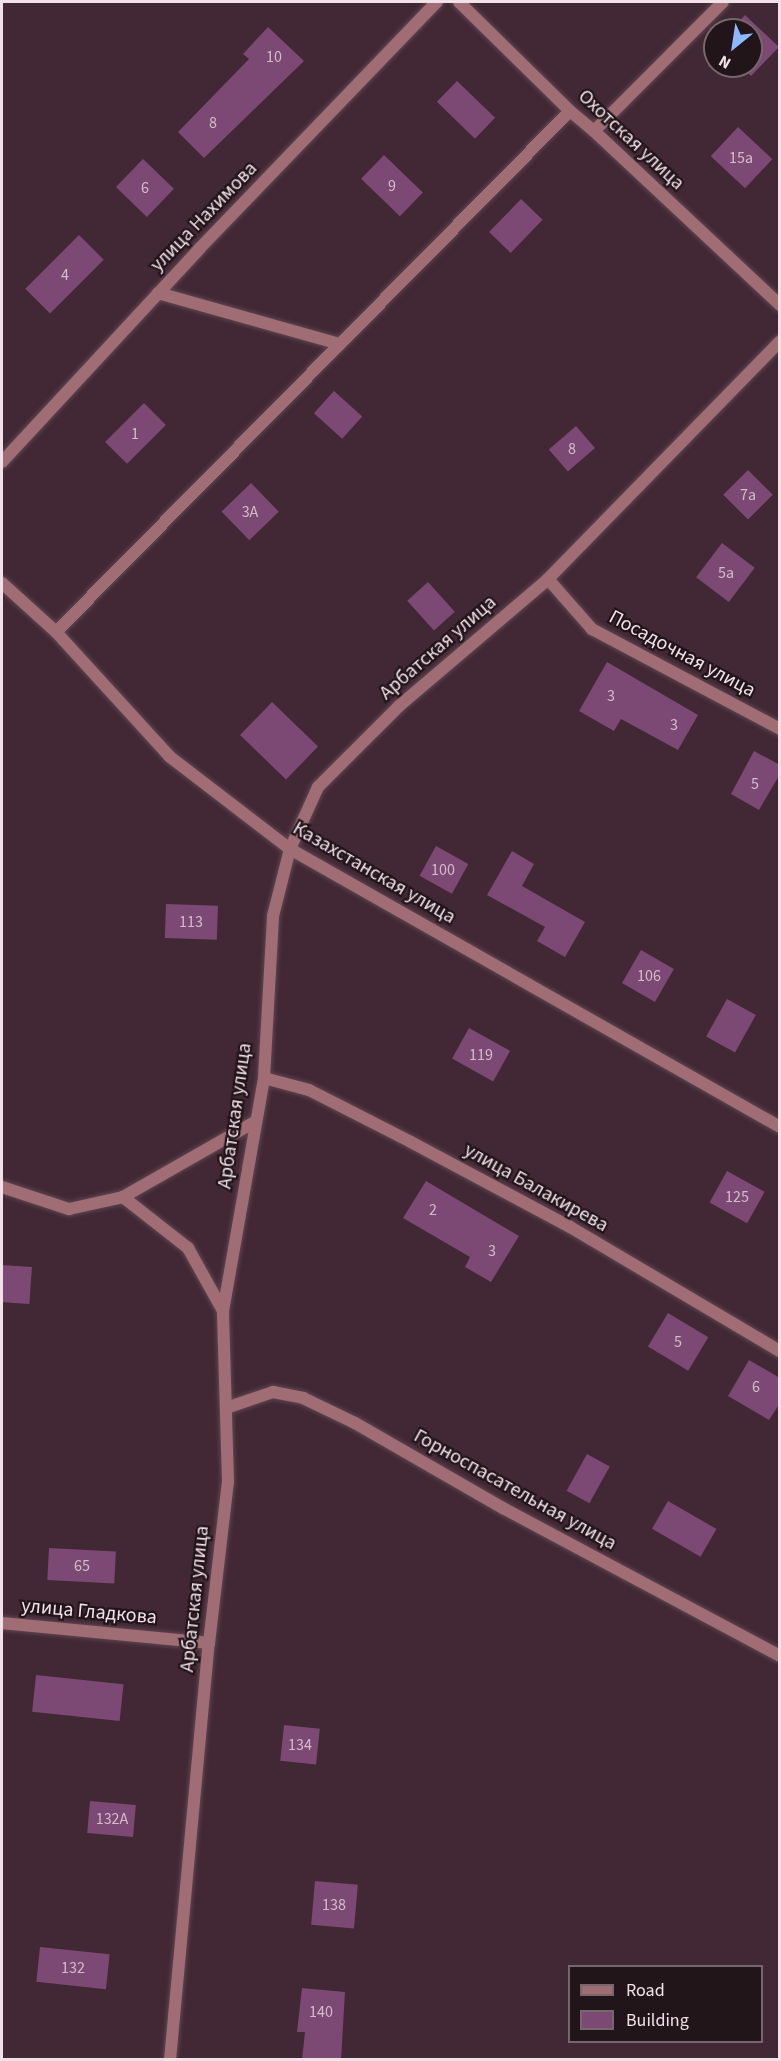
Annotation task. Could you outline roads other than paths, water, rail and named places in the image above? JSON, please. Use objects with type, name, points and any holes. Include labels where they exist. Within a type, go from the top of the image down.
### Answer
[{"type":"street","name":"улица Нахимова","points":[[2,462],[158,293],[437,2]]},
{"type":"street","name":"Охотская улица","points":[[459,2],[570,111],[594,130],[780,305]]},
{"type":"street","points":[[594,130],[723,2]]},
{"type":"street","points":[[56,632],[570,111]]},
{"type":"street","points":[[158,293],[340,344]]},
{"type":"street","name":"Арбатская улица","points":[[170,2060],[209,1642],[228,1482],[223,1311],[264,1078],[273,916],[290,849],[318,787],[399,706],[548,579],[780,341]]},
{"type":"street","name":"Посадочная улица","points":[[548,579],[592,629],[780,729]]},
{"type":"street","name":"Казахстанская улица","points":[[2,583],[56,632],[170,757],[290,849],[780,1127]]},
{"type":"street","name":"улица Балакирева","points":[[264,1078],[309,1090],[411,1142],[570,1227],[780,1351]]},
{"type":"street","points":[[2,1186],[69,1209],[123,1197],[256,1121]]},
{"type":"street","points":[[123,1197],[188,1248],[223,1311]]},
{"type":"street","name":"Горноспасательная улица","points":[[226,1408],[273,1392],[303,1398],[355,1423],[503,1508],[780,1656]]},
{"type":"street","name":"улица Гладкова","points":[[2,1623],[209,1642]]}]
